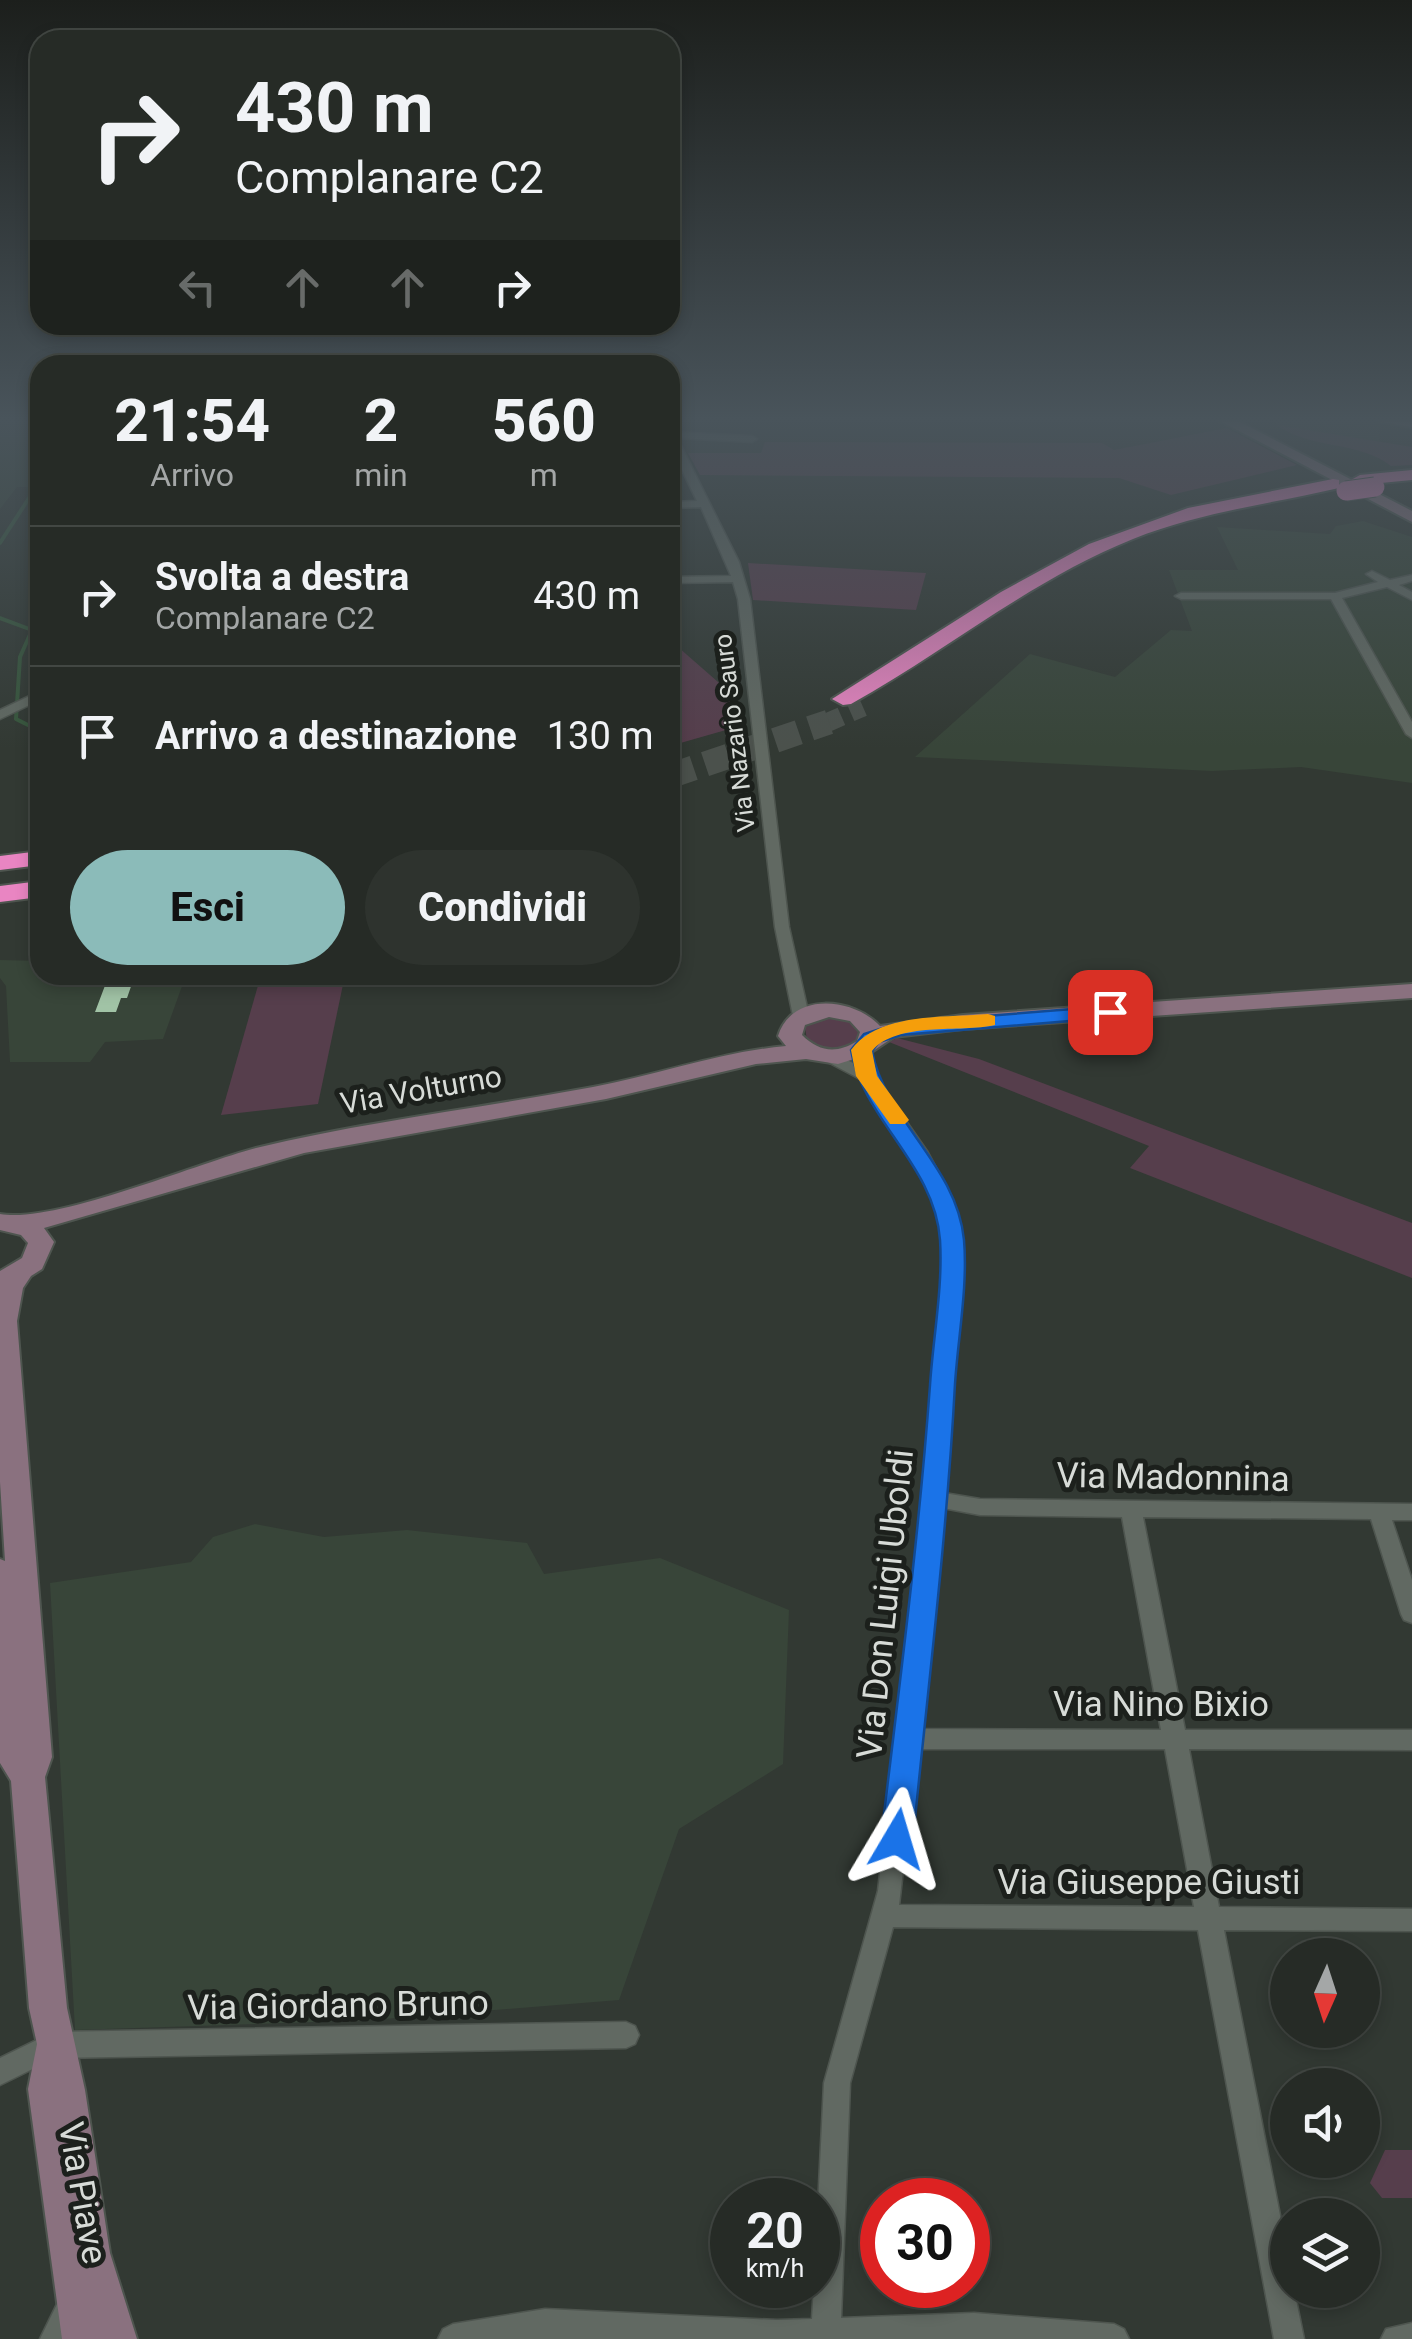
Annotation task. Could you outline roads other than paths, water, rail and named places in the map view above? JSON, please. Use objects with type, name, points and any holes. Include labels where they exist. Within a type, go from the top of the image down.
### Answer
[{"type":"highway","points":[[843,699],[923,654],[1043,575],[1108,542],[1142,530]]},
{"type":"highway","points":[[863,708],[917,677],[1046,590],[1124,549],[1179,530]]},
{"type":"highway","points":[[0,842],[30,860]]},
{"type":"highway","points":[[0,862],[30,864]]},
{"type":"highway","points":[[0,874],[30,866]]},
{"type":"highway","points":[[0,894],[30,870]]},
{"type":"street","name":"Via Nazario Sauro","points":[[717,530],[738,579],[784,941],[796,978],[795,1024]]},
{"type":"street","points":[[1372,574],[1412,597]]},
{"type":"street","points":[[1181,596],[1335,596],[1412,578]]},
{"type":"street","points":[[680,580],[738,579]]},
{"type":"street","points":[[1335,596],[1412,734]]},
{"type":"street","points":[[4,713],[30,700]]},
{"type":"street","points":[[796,978],[829,1010],[865,1036]]},
{"type":"street","name":"Via Volturno","points":[[8,1218],[112,1203],[201,1172],[314,1142],[602,1092],[746,1058],[818,1054],[889,1031],[963,1022],[1412,992]]},
{"type":"street","name":"Via Volturno","points":[[746,1058],[795,1024],[829,1010]]},
{"type":"street","points":[[795,1024],[794,1043],[818,1054]]},
{"type":"street","name":"Via Don Luigi Uboldi","points":[[865,1036],[866,1076]]},
{"type":"street","name":"Via Don Luigi Uboldi","points":[[818,1054],[866,1076],[921,1157],[942,1196],[952,1240],[934,1499],[910,1738],[886,1916],[837,2083],[826,2334]]},
{"type":"street","name":"Via Volturno","points":[[9,1278],[41,1250],[112,1203]]},
{"type":"street","points":[[8,1218],[38,1234],[41,1250]]},
{"type":"street","name":"Via Piave","points":[[9,1278],[3,1321],[35,1757],[28,1777],[53,2046],[65,2084],[91,2249],[116,2339]]},
{"type":"street","name":"Via Madonnina","points":[[934,1499],[980,1507],[1412,1512]]},
{"type":"street","points":[[1131,1509],[1289,2339]]},
{"type":"street","points":[[1380,1511],[1412,1614]]},
{"type":"street","name":"Via Piave","points":[[0,1571],[16,1760],[28,1777]]},
{"type":"street","name":"Via Nino Bixio","points":[[910,1738],[1412,1740]]},
{"type":"street","name":"Via Giuseppe Giusti","points":[[886,1916],[1412,1920]]},
{"type":"street","name":"Via Giordano Bruno","points":[[53,2046],[626,2034]]},
{"type":"street","points":[[0,2072],[53,2046]]},
{"type":"street","name":"Via Piave","points":[[53,2046],[47,2089],[83,2339]]},
{"type":"street","name":"Via Piave","points":[[55,2339],[78,2284]]},
{"type":"street","points":[[453,2339],[544,2324],[826,2334],[974,2328],[1114,2339]]},
{"type":"street","points":[[1396,2339],[1412,2338]]},
{"type":"waterway","points":[[0,543],[8,530]]},
{"type":"waterway","points":[[0,618],[30,629]]},
{"type":"waterway","points":[[30,634],[20,657],[16,719],[30,726]]},
{"type":"tunnel","points":[[827,723],[863,707]]},
{"type":"tunnel","points":[[680,773],[827,723]]}]
